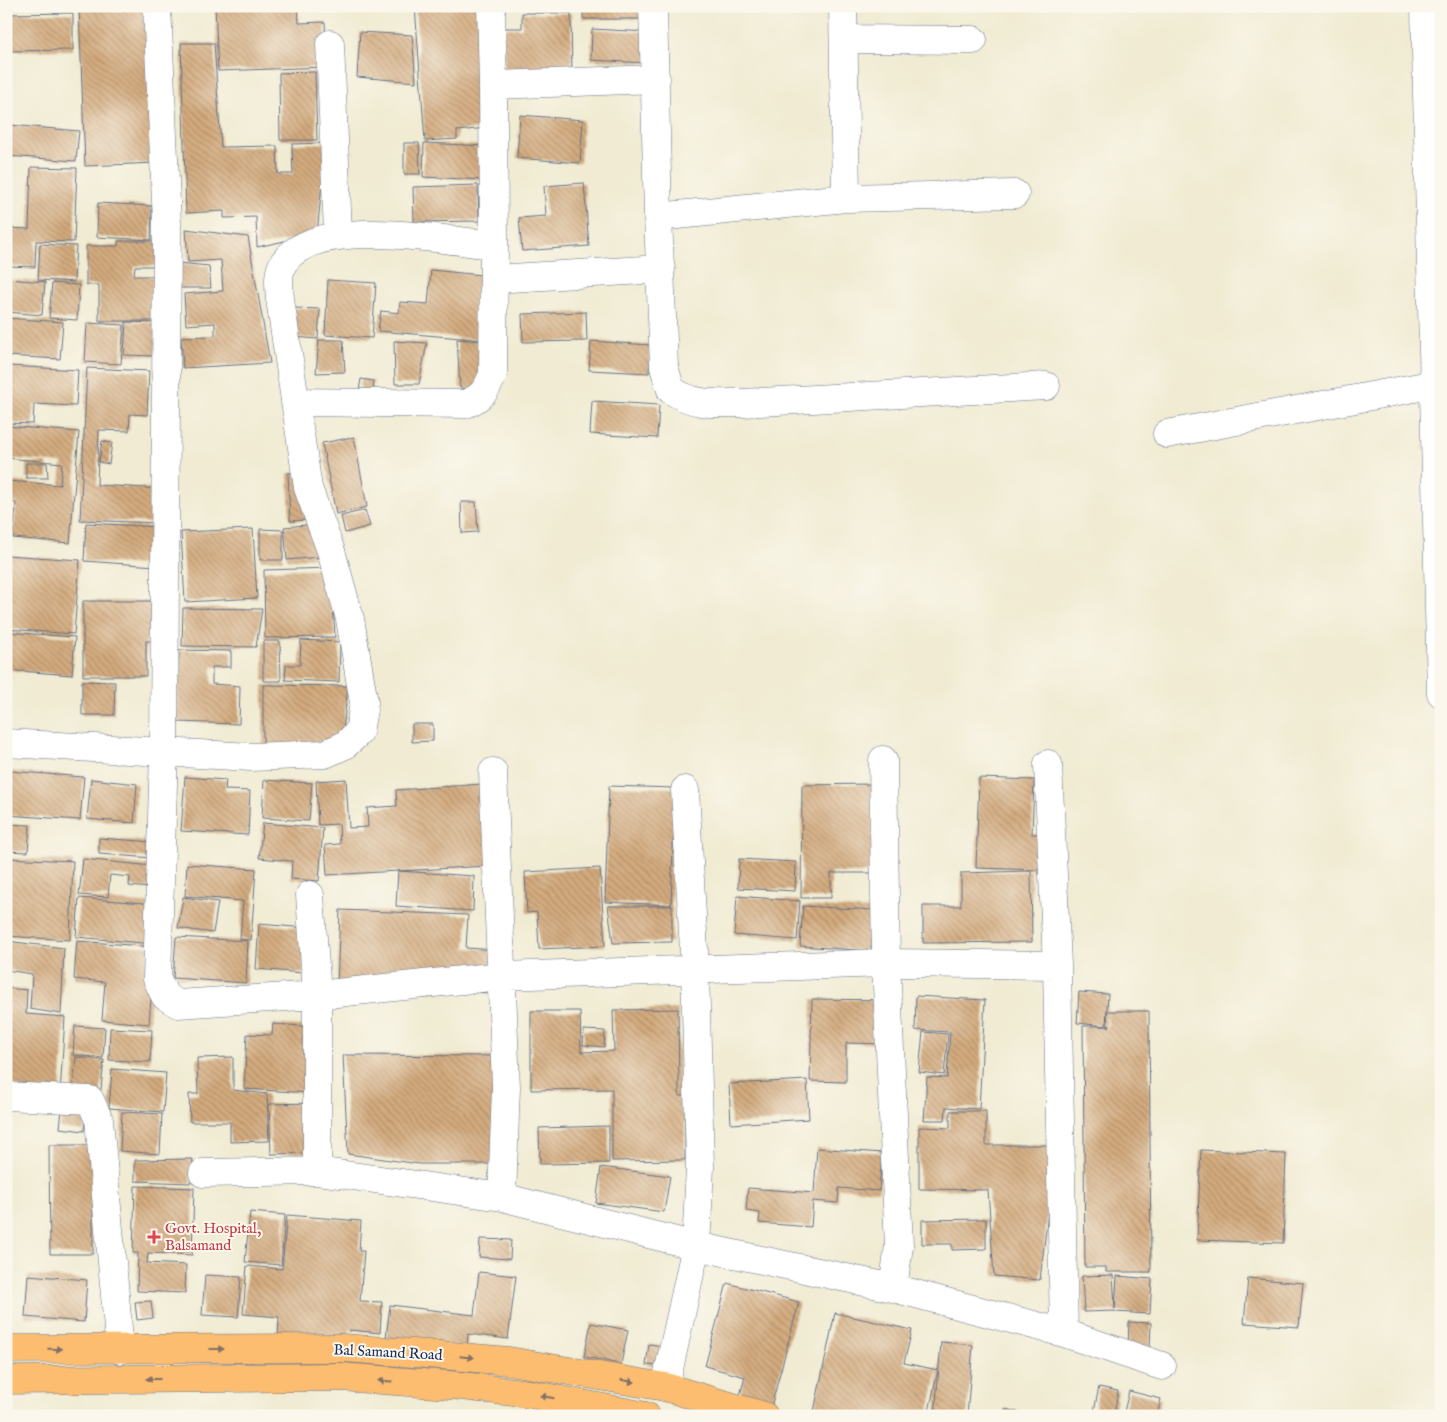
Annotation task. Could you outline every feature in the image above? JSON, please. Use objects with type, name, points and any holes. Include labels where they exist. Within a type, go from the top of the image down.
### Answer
[{"type":"main road","name":"Bal Samand Road","points":[[6,1349],[343,1348],[509,1361],[665,1387],[764,1416]]},
{"type":"main road","name":"Bal Samand Road","points":[[6,1380],[341,1377],[462,1386],[530,1394],[646,1416]]},
{"type":"street","points":[[157,6],[167,223],[164,752],[157,979],[165,996],[178,1004],[317,995],[501,976],[886,963],[1057,965]]},
{"type":"street","points":[[294,402],[466,404],[477,400],[488,389],[493,374],[494,279],[491,6]]},
{"type":"street","points":[[653,6],[664,367],[671,390],[685,400],[701,403],[742,403],[1046,386]]},
{"type":"street","points":[[843,6],[846,198]]},
{"type":"street","points":[[1424,6],[1438,383],[1441,693]]},
{"type":"street","points":[[844,39],[973,40]]},
{"type":"street","points":[[330,44],[338,234]]},
{"type":"street","points":[[493,85],[656,79]]},
{"type":"street","points":[[658,217],[846,198],[1015,194]]},
{"type":"street","points":[[6,743],[251,757],[325,754],[345,744],[359,732],[364,703],[350,619],[331,551],[308,488],[294,402],[278,281],[283,262],[300,246],[338,234],[400,235],[494,245]]},
{"type":"street","points":[[494,279],[661,269]]},
{"type":"street","points":[[1167,434],[1438,383]]},
{"type":"street","points":[[883,760],[886,963],[899,1246],[893,1288]]},
{"type":"street","points":[[1048,764],[1057,965],[1064,1333]]},
{"type":"street","points":[[493,772],[506,1086],[502,1197]]},
{"type":"street","points":[[665,1387],[696,1246],[700,1167],[695,970],[685,790]]},
{"type":"street","points":[[310,895],[317,995],[317,1171]]},
{"type":"street","points":[[6,1096],[90,1100],[99,1120],[120,1350]]},
{"type":"street","points":[[204,1173],[317,1171],[502,1197],[696,1246],[893,1288],[1064,1333],[1162,1366]]},
{"type":"street","points":[[341,1377],[343,1348]]},
{"type":"building","points":[[79,6],[151,6],[157,163],[85,166]]},
{"type":"building","points":[[215,6],[298,6],[299,23],[325,22],[327,67],[218,71]]},
{"type":"building","points":[[415,6],[481,6],[487,128],[457,131],[457,139],[425,141]]},
{"type":"building","points":[[583,6],[649,6],[649,19],[583,19]]},
{"type":"building","points":[[73,13],[73,50],[6,51],[6,14]]},
{"type":"building","points":[[522,13],[571,13],[572,74],[504,73],[504,28],[522,28]]},
{"type":"building","points":[[592,29],[648,32],[647,63],[591,60]]},
{"type":"building","points":[[360,32],[412,35],[416,82],[357,77]]},
{"type":"building","points":[[181,43],[214,43],[221,147],[277,146],[278,174],[293,174],[292,144],[326,143],[317,234],[257,247],[256,217],[224,218],[224,211],[186,213]]},
{"type":"building","points":[[315,72],[317,140],[280,140],[279,73]]},
{"type":"building","points":[[520,115],[583,120],[580,163],[517,158]]},
{"type":"building","points":[[9,125],[79,131],[76,161],[7,156]]},
{"type":"building","points":[[404,143],[419,143],[420,174],[404,174]]},
{"type":"building","points":[[424,143],[486,146],[484,180],[423,177]]},
{"type":"building","points":[[31,167],[77,168],[74,242],[36,241],[35,267],[6,266],[6,228],[29,229]]},
{"type":"building","points":[[584,183],[589,246],[522,251],[519,218],[546,216],[544,186]]},
{"type":"building","points":[[478,185],[479,221],[414,222],[413,187]]},
{"type":"building","points":[[98,203],[152,206],[151,240],[97,237]]},
{"type":"building","points":[[186,229],[248,237],[270,363],[183,368],[181,337],[215,336],[215,323],[186,325],[184,294],[223,291],[221,260],[188,262]]},
{"type":"building","points":[[118,241],[158,241],[158,266],[135,266],[134,276],[158,276],[157,321],[99,321],[99,285],[86,285],[86,246],[118,246]]},
{"type":"building","points":[[40,244],[76,246],[74,282],[38,280]]},
{"type":"building","points":[[178,263],[209,266],[211,288],[176,288]]},
{"type":"building","points":[[431,270],[491,276],[485,340],[378,331],[381,311],[399,313],[400,302],[428,304]]},
{"type":"building","points":[[6,279],[45,282],[42,315],[6,312]]},
{"type":"building","points":[[328,280],[376,283],[372,338],[325,335]]},
{"type":"building","points":[[52,283],[79,285],[77,320],[49,318]]},
{"type":"building","points":[[295,308],[320,309],[318,339],[293,337]]},
{"type":"building","points":[[586,312],[587,341],[523,342],[522,314]]},
{"type":"building","points":[[6,318],[63,322],[60,359],[6,356]]},
{"type":"building","points":[[126,322],[157,323],[155,356],[124,355]]},
{"type":"building","points":[[87,323],[124,325],[121,364],[85,362]]},
{"type":"building","points":[[457,339],[490,342],[480,390],[460,388]]},
{"type":"building","points":[[319,340],[343,340],[345,372],[316,373]]},
{"type":"building","points":[[394,341],[427,343],[419,384],[395,384]]},
{"type":"building","points":[[591,341],[650,345],[649,373],[589,370]]},
{"type":"building","points":[[9,366],[78,370],[76,406],[34,404],[33,424],[6,423]]},
{"type":"building","points":[[87,368],[149,371],[147,415],[130,414],[129,431],[99,430],[97,485],[163,489],[161,523],[80,520]]},
{"type":"building","points":[[361,379],[374,381],[372,398],[358,397]]},
{"type":"building","points":[[592,401],[659,405],[657,438],[590,434]]},
{"type":"building","points":[[6,426],[79,432],[70,543],[13,538],[16,503],[6,502],[6,481],[60,485],[62,463],[6,458]]},
{"type":"building","points":[[354,437],[367,507],[336,514],[322,443]]},
{"type":"building","points":[[102,441],[112,443],[109,464],[99,462]]},
{"type":"building","points":[[26,463],[47,463],[48,478],[26,478]]},
{"type":"building","points":[[305,472],[307,520],[290,521],[288,473]]},
{"type":"building","points":[[461,502],[476,502],[478,532],[462,533]]},
{"type":"building","points":[[365,510],[370,526],[345,533],[341,516]]},
{"type":"building","points":[[86,523],[159,527],[156,566],[84,561]]},
{"type":"building","points":[[316,524],[320,557],[287,560],[284,527]]},
{"type":"building","points":[[253,529],[257,598],[185,602],[181,532]]},
{"type":"building","points":[[260,529],[283,530],[283,560],[260,560]]},
{"type":"building","points":[[6,555],[80,560],[74,634],[6,629]]},
{"type":"building","points":[[331,568],[335,637],[265,638],[264,570]]},
{"type":"building","points":[[83,601],[157,601],[157,641],[146,641],[146,676],[83,676]]},
{"type":"building","points":[[183,608],[262,609],[256,647],[182,646]]},
{"type":"building","points":[[6,632],[75,637],[72,675],[6,670]]},
{"type":"building","points":[[301,640],[340,642],[339,682],[285,680],[286,665],[300,665]]},
{"type":"building","points":[[263,641],[280,641],[281,681],[263,681]]},
{"type":"building","points":[[179,650],[231,651],[231,667],[212,667],[212,684],[240,686],[239,724],[177,722]]},
{"type":"building","points":[[82,681],[115,682],[114,715],[82,715]]},
{"type":"building","points":[[263,685],[348,686],[342,739],[263,749]]},
{"type":"building","points":[[412,724],[433,724],[433,741],[412,742]]},
{"type":"building","points":[[9,771],[84,777],[80,820],[6,815]]},
{"type":"building","points":[[185,777],[226,780],[225,790],[250,791],[248,835],[181,831]]},
{"type":"building","points":[[979,778],[1034,780],[1032,834],[1040,834],[1039,870],[976,868]]},
{"type":"building","points":[[91,779],[137,784],[134,823],[87,819]]},
{"type":"building","points":[[346,779],[349,828],[368,827],[367,808],[397,806],[396,790],[483,784],[488,866],[327,875],[325,845],[340,844],[339,824],[318,825],[316,781]]},
{"type":"building","points":[[264,780],[312,783],[309,821],[262,818]]},
{"type":"building","points":[[873,784],[872,873],[831,873],[831,898],[801,898],[802,785]]},
{"type":"building","points":[[609,786],[675,788],[671,905],[605,902]]},
{"type":"building","points":[[263,823],[323,828],[319,881],[291,879],[292,861],[259,858]]},
{"type":"building","points":[[6,824],[30,825],[28,852],[6,851]]},
{"type":"building","points":[[99,838],[154,842],[153,858],[99,854]]},
{"type":"building","points":[[6,858],[73,861],[70,940],[6,936]]},
{"type":"building","points":[[83,859],[152,866],[149,888],[129,886],[130,877],[110,875],[108,897],[79,895]]},
{"type":"building","points":[[739,859],[796,862],[795,891],[738,888]]},
{"type":"building","points":[[187,864],[256,869],[251,940],[240,939],[243,901],[185,896]]},
{"type":"building","points":[[600,868],[605,946],[539,949],[537,912],[527,913],[525,872]]},
{"type":"building","points":[[398,871],[474,876],[473,911],[396,906]]},
{"type":"building","points":[[1031,871],[1032,942],[923,943],[923,906],[961,906],[961,873]]},
{"type":"building","points":[[737,896],[800,901],[797,940],[734,935]]},
{"type":"building","points":[[183,897],[218,902],[213,933],[178,928]]},
{"type":"building","points":[[79,898],[157,904],[154,944],[76,937]]},
{"type":"building","points":[[608,906],[672,906],[672,942],[613,943]]},
{"type":"building","points":[[803,906],[874,910],[871,951],[800,946]]},
{"type":"building","points":[[340,910],[468,915],[466,948],[497,950],[495,993],[337,987]]},
{"type":"building","points":[[259,924],[306,928],[303,973],[256,969]]},
{"type":"building","points":[[176,937],[248,941],[246,983],[173,978]]},
{"type":"building","points":[[6,941],[64,948],[61,1014],[30,1009],[32,974],[6,970]]},
{"type":"building","points":[[77,941],[155,947],[149,1024],[102,1020],[105,982],[74,979]]},
{"type":"building","points":[[6,988],[27,990],[26,1014],[65,1017],[60,1094],[6,1090]]},
{"type":"building","points":[[1079,992],[1108,994],[1106,1026],[1077,1023]]},
{"type":"building","points":[[916,996],[985,1000],[979,1109],[946,1107],[945,1120],[924,1120],[927,1077],[947,1078],[950,1032],[915,1030]]},
{"type":"building","points":[[812,999],[888,1000],[887,1044],[846,1043],[846,1082],[810,1081]]},
{"type":"building","points":[[678,1009],[679,1096],[685,1096],[685,1160],[612,1161],[612,1089],[531,1090],[531,1011],[580,1011],[581,1052],[614,1051],[613,1010]]},
{"type":"building","points":[[1107,1011],[1149,1011],[1151,1272],[1106,1272],[1106,1267],[1085,1267],[1083,1026],[1108,1026]]},
{"type":"building","points":[[273,1024],[316,1027],[311,1093],[244,1089],[247,1034],[272,1035]]},
{"type":"building","points":[[75,1026],[105,1028],[103,1058],[73,1055]]},
{"type":"building","points":[[110,1028],[152,1030],[150,1062],[109,1060]]},
{"type":"building","points":[[584,1030],[605,1031],[604,1047],[583,1045]]},
{"type":"building","points":[[923,1032],[948,1034],[944,1075],[919,1072]]},
{"type":"building","points":[[343,1055],[496,1056],[496,1164],[419,1164],[348,1154]]},
{"type":"building","points":[[76,1057],[104,1060],[100,1098],[72,1095]]},
{"type":"building","points":[[233,1057],[233,1090],[267,1094],[269,1141],[230,1142],[230,1122],[190,1122],[189,1094],[198,1094],[197,1058]]},
{"type":"building","points":[[112,1069],[166,1073],[163,1112],[109,1108]]},
{"type":"building","points":[[807,1080],[809,1119],[731,1124],[729,1084]]},
{"type":"building","points":[[312,1103],[313,1153],[271,1154],[269,1104]]},
{"type":"building","points":[[62,1109],[86,1111],[84,1131],[60,1128]]},
{"type":"building","points":[[950,1111],[986,1111],[986,1145],[1056,1145],[1040,1280],[994,1276],[988,1190],[919,1189],[919,1127],[950,1128]]},
{"type":"building","points":[[122,1112],[162,1114],[160,1154],[120,1151]]},
{"type":"building","points":[[609,1126],[609,1163],[540,1164],[539,1128]]},
{"type":"building","points":[[49,1145],[93,1145],[93,1254],[50,1254]]},
{"type":"building","points":[[817,1148],[882,1153],[879,1191],[839,1188],[838,1203],[813,1201],[811,1227],[759,1223],[760,1213],[746,1211],[748,1188],[814,1193]]},
{"type":"building","points":[[1201,1150],[1286,1154],[1283,1243],[1197,1240]]},
{"type":"building","points":[[193,1159],[190,1183],[135,1181],[135,1160]]},
{"type":"building","points":[[601,1167],[670,1176],[664,1212],[596,1203]]},
{"type":"building","points":[[135,1186],[194,1188],[192,1255],[148,1253],[147,1263],[186,1265],[185,1293],[137,1291],[138,1253],[133,1253]]},
{"type":"building","points":[[250,1212],[285,1215],[281,1265],[245,1262]]},
{"type":"building","points":[[287,1215],[361,1221],[359,1251],[364,1251],[360,1301],[382,1302],[380,1333],[350,1330],[348,1344],[278,1338],[279,1317],[243,1314],[247,1266],[282,1269]]},
{"type":"building","points":[[986,1219],[986,1249],[952,1250],[952,1244],[922,1244],[922,1220]]},
{"type":"building","points":[[480,1239],[511,1240],[510,1259],[479,1257]]},
{"type":"building","points":[[479,1272],[516,1276],[508,1339],[468,1334],[467,1347],[386,1338],[390,1305],[474,1315]]},
{"type":"building","points":[[28,1275],[87,1280],[84,1322],[25,1317]]},
{"type":"building","points":[[205,1275],[241,1277],[238,1317],[202,1315]]},
{"type":"building","points":[[1113,1275],[1115,1309],[1117,1276],[1152,1279],[1150,1314],[1115,1311],[1084,1312],[1082,1276]]},
{"type":"building","points":[[1248,1278],[1303,1283],[1299,1327],[1244,1323]]},
{"type":"building","points":[[727,1283],[799,1302],[771,1407],[739,1399],[745,1377],[705,1366]]},
{"type":"building","points":[[151,1301],[153,1318],[137,1320],[135,1302]]},
{"type":"building","points":[[835,1313],[912,1330],[904,1363],[938,1370],[928,1416],[813,1416]]},
{"type":"building","points":[[1129,1322],[1151,1323],[1150,1348],[1128,1348]]},
{"type":"building","points":[[591,1323],[628,1330],[621,1364],[584,1357]]},
{"type":"building","points":[[941,1342],[973,1345],[967,1416],[935,1416]]},
{"type":"building","points":[[649,1344],[663,1346],[660,1366],[646,1365]]},
{"type":"building","points":[[1099,1387],[1118,1391],[1114,1416],[1093,1416]]},
{"type":"building","points":[[1129,1391],[1161,1399],[1157,1416],[1123,1416]]},
{"type":"building","points":[[1005,1409],[1030,1415],[1030,1416],[1004,1416]]},
{"type":"place","name":"Govt. Hospital, Balsamand","points":[[154,1237]]}]
